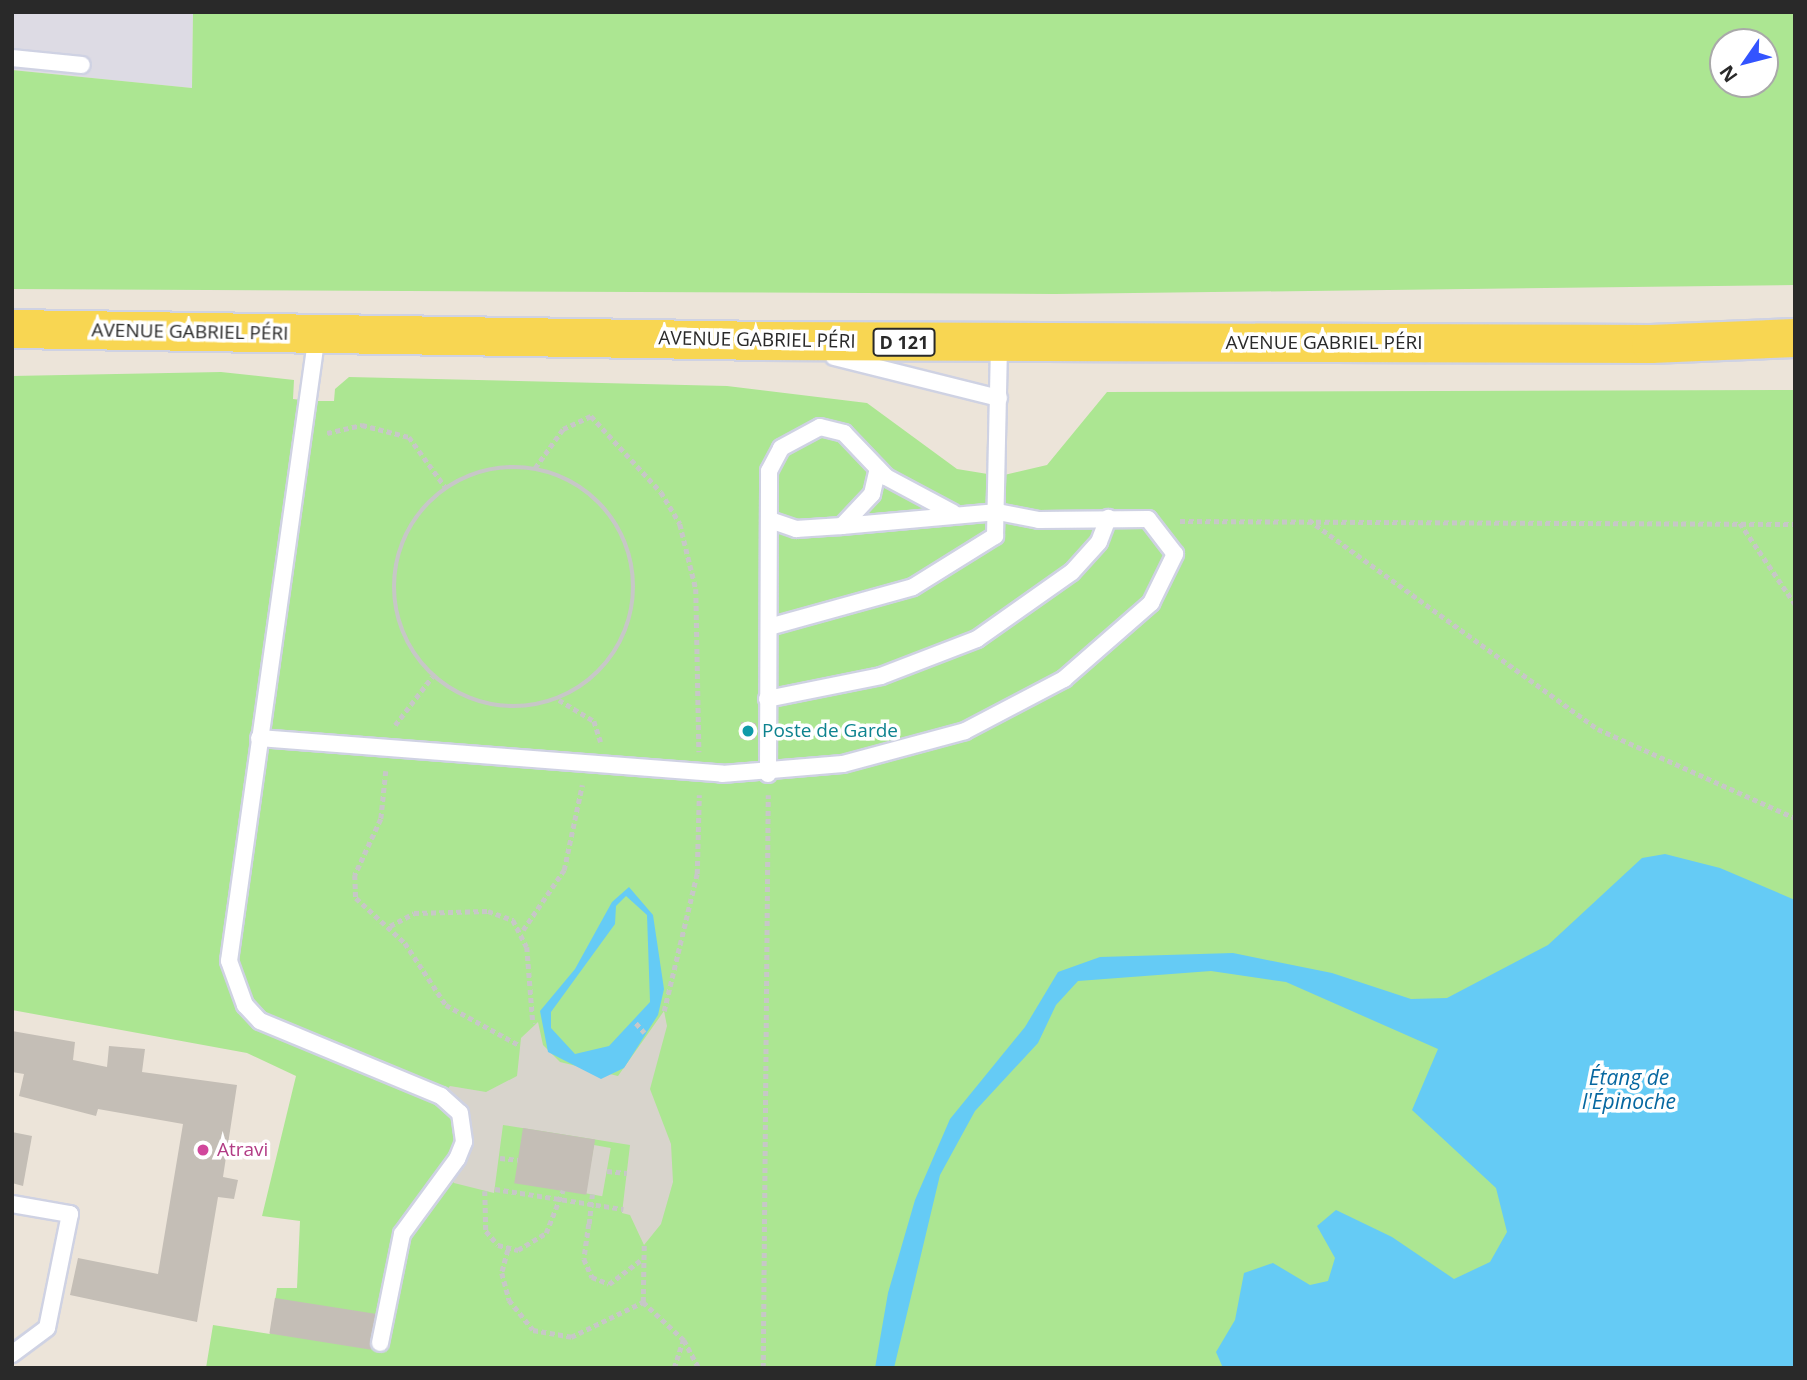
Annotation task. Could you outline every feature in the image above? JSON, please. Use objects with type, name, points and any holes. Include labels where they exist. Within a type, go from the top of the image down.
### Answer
[{"type":"main road","name":"AVENUE GABRIEL PÉRI","points":[[12,330],[764,341],[1651,344],[1795,338]]},
{"type":"lane","points":[[12,58],[82,65]]},
{"type":"lane","points":[[317,334],[306,432],[228,939],[233,982],[245,1005],[280,1032],[441,1096],[465,1127],[457,1160],[401,1234],[380,1343]]},
{"type":"lane","points":[[764,341],[999,398]]},
{"type":"lane","points":[[769,626],[870,603],[953,568],[995,536],[998,512],[999,342]]},
{"type":"lane","points":[[768,774],[771,520],[769,471],[799,434],[820,427],[844,433],[878,469],[956,514]]},
{"type":"lane","points":[[842,526],[872,494],[878,469]]},
{"type":"lane","points":[[259,738],[591,767],[699,773],[768,774],[844,764],[965,731],[1064,679],[1113,642],[1166,583],[1175,554],[1160,528],[1147,519],[1039,520],[998,512],[796,529],[771,520]]},
{"type":"lane","points":[[767,699],[881,676],[977,639],[1072,572],[1099,542],[1108,518]]},
{"type":"lane","points":[[12,1204],[70,1214],[47,1328],[12,1354]]},
{"type":"path","points":[[535,468],[563,429],[591,416],[662,492],[680,524],[696,589],[699,773],[697,874],[664,1011]]},
{"type":"path","points":[[306,432],[386,427],[409,438],[446,488]]},
{"type":"path","points":[[535,468],[571,481],[606,509],[629,550],[634,575],[623,642],[593,678],[558,699],[494,706],[432,677],[404,637],[394,573],[409,530],[446,488],[483,471],[535,468]]},
{"type":"path","points":[[1308,520],[1598,729],[1795,818]]},
{"type":"path","points":[[1160,528],[1178,521],[1308,520],[1795,524]]},
{"type":"path","points":[[1739,523],[1795,604]]},
{"type":"path","points":[[432,677],[407,703],[387,750],[376,840],[353,886],[363,911],[390,926],[446,1005],[519,1045]]},
{"type":"path","points":[[533,1024],[523,930],[564,870],[578,793],[602,735],[594,721],[558,699]]},
{"type":"path","points":[[763,1368],[768,774]]},
{"type":"path","points":[[390,926],[414,913],[488,911],[523,930]]},
{"type":"path","points":[[636,1023],[645,1033]]},
{"type":"path","points":[[500,1158],[518,1160]]},
{"type":"path","points":[[607,1171],[627,1174]]},
{"type":"path","points":[[495,1189],[622,1209]]},
{"type":"path","points":[[508,1250],[547,1233],[562,1190]]},
{"type":"path","points":[[485,1191],[482,1222],[508,1250]]},
{"type":"path","points":[[592,1194],[584,1259],[592,1277],[609,1284],[640,1261]]},
{"type":"path","points":[[644,1245],[640,1261],[643,1302],[684,1340],[699,1368]]},
{"type":"path","points":[[508,1250],[502,1273],[509,1300],[533,1331],[571,1337],[619,1309],[643,1302]]},
{"type":"path","points":[[674,1368],[684,1340]]},
{"type":"shaded area","points":[[12,12],[193,12],[192,88],[12,70]]},
{"type":"shaded area","points":[[664,1011],[667,1026],[650,1089],[671,1144],[673,1182],[661,1224],[644,1245],[630,1215],[622,1213],[630,1145],[503,1125],[494,1193],[454,1183],[446,1172],[465,1127],[441,1096],[450,1086],[486,1092],[517,1076],[521,1038],[538,1022],[543,1045],[560,1062],[618,1076]]},
{"type":"shaded area","points":[[594,1145],[611,1148],[602,1196],[585,1193]]},
{"type":"green space","points":[[193,12],[1795,12],[1795,285],[1055,294],[12,289],[12,70],[192,88]]},
{"type":"green space","points":[[221,372],[294,380],[293,399],[311,401],[334,401],[335,389],[349,377],[727,386],[867,403],[957,469],[1000,476],[1047,465],[1107,392],[1795,390],[1795,1368],[206,1368],[213,1325],[270,1334],[277,1288],[297,1288],[300,1221],[262,1216],[296,1076],[247,1053],[12,1010],[12,376]]},
{"type":"water","name":"Étang de l'Épinoche","points":[[1665,854],[1720,868],[1795,900],[1795,1368],[1223,1368],[1216,1352],[1235,1320],[1244,1273],[1273,1263],[1310,1285],[1328,1281],[1335,1258],[1317,1226],[1336,1210],[1392,1237],[1454,1279],[1490,1262],[1507,1232],[1496,1188],[1412,1110],[1438,1049],[1286,982],[1211,971],[1078,981],[1056,1005],[1038,1043],[975,1111],[940,1175],[894,1368],[875,1368],[888,1293],[915,1200],[950,1119],[1025,1027],[1058,972],[1100,957],[1233,953],[1332,973],[1411,999],[1447,998],[1548,945],[1642,858]]},
{"type":"water","points":[[629,887],[653,915],[664,989],[658,1015],[624,1068],[601,1079],[548,1052],[540,1011],[575,969],[612,902]],"holes":[[[626,896],[647,915],[650,1002],[609,1046],[575,1054],[551,1028],[551,1012],[615,924],[616,906]]]},
{"type":"building","name":"Poste de Garde","points":[[741,722],[756,723],[755,740],[740,739]]},
{"type":"building","name":"Atravi","points":[[12,1031],[75,1042],[73,1060],[107,1067],[109,1046],[145,1049],[142,1072],[237,1085],[223,1177],[238,1180],[234,1199],[218,1197],[197,1322],[70,1295],[78,1258],[158,1274],[183,1124],[98,1109],[96,1116],[19,1096],[24,1074],[12,1072]]},
{"type":"building","points":[[523,1128],[595,1139],[586,1195],[514,1183]]},
{"type":"building","points":[[12,1132],[32,1136],[23,1186],[12,1183]]},
{"type":"building","points":[[275,1298],[377,1314],[371,1350],[269,1334]]},
{"type":"place","name":"Poste de Garde","points":[[748,731]]},
{"type":"place","name":"Atravi","points":[[203,1150]]}]
